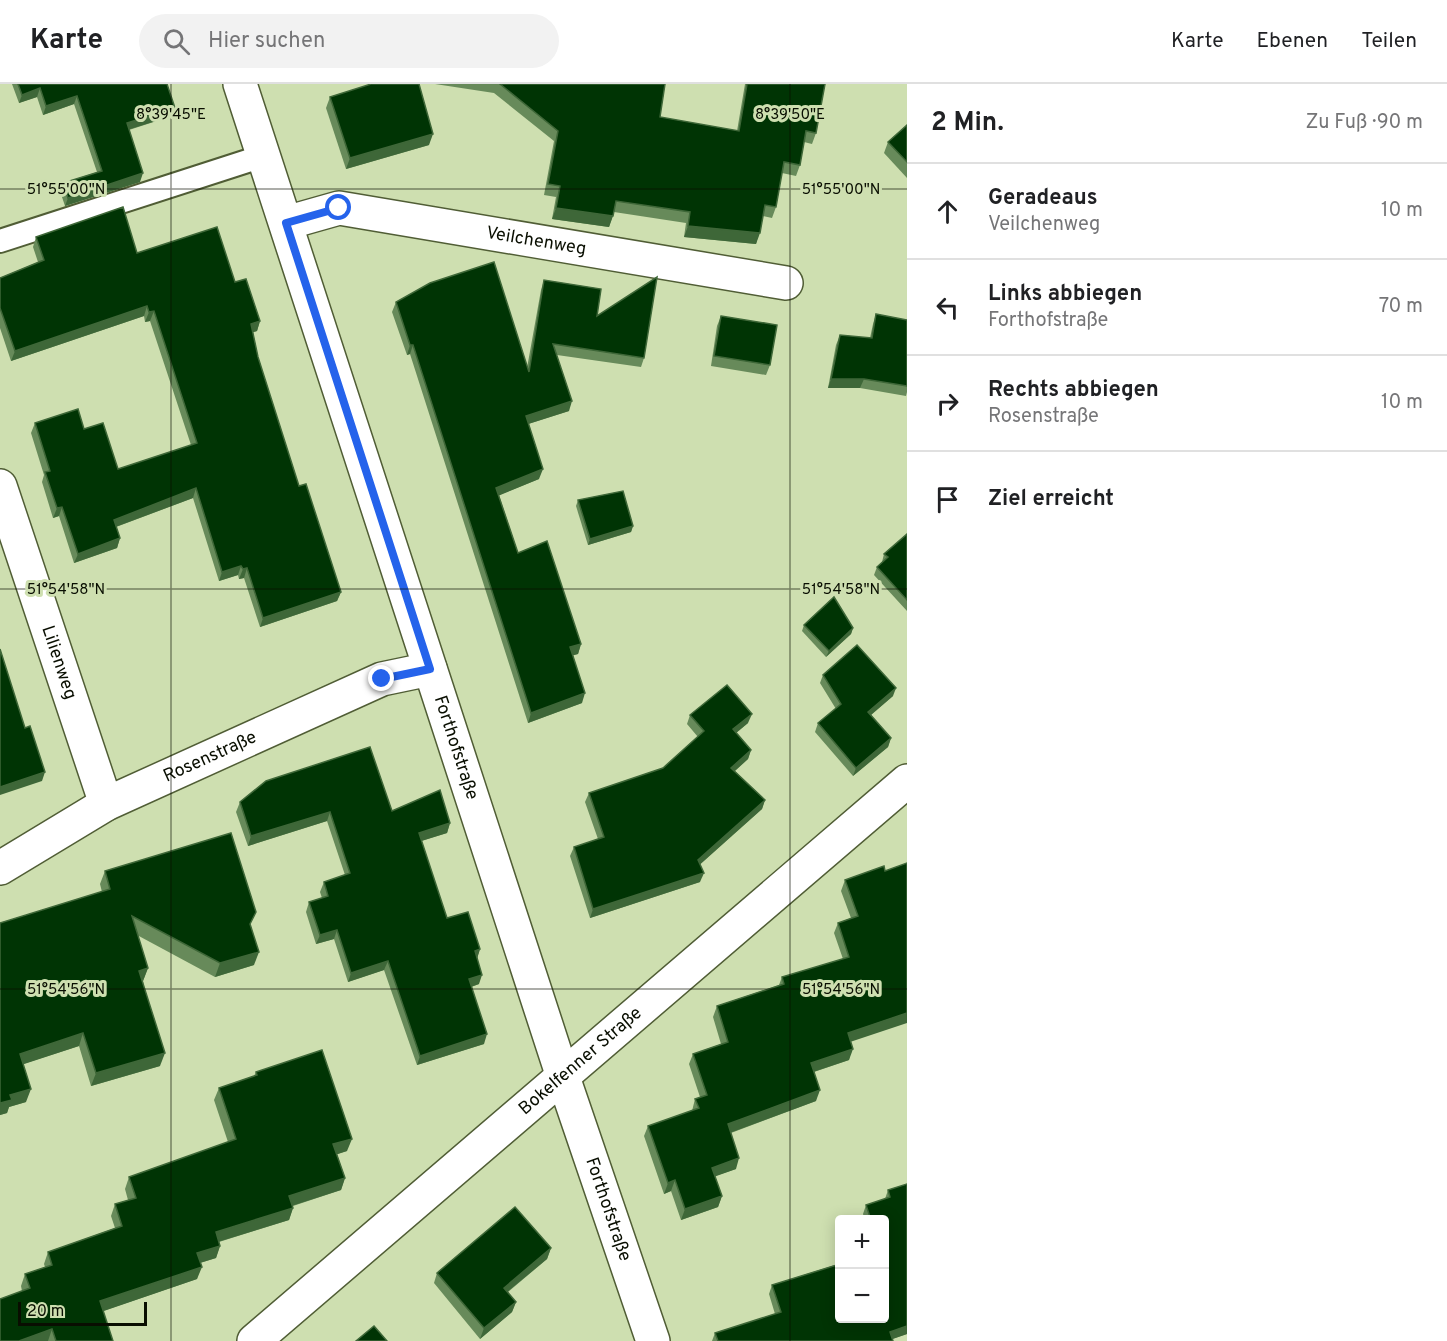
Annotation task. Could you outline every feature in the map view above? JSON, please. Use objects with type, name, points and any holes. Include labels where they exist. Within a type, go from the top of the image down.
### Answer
[{"type":"street","name":"Forthofstraße","points":[[240,84],[562,1074],[653,1341]]},
{"type":"street","name":"Veilchenweg","points":[[286,223],[339,208],[786,283]]},
{"type":"street","name":"Lilienweg","points":[[0,486],[106,804]]},
{"type":"street","name":"Rosenstraße","points":[[0,868],[106,804],[382,679],[430,669]]},
{"type":"street","name":"Bokelfenner Straße","points":[[254,1341],[562,1074],[907,781]]},
{"type":"lane","points":[[0,241],[264,156]]},
{"type":"building","points":[[18,84],[167,84],[175,108],[127,123],[143,173],[68,198],[63,183],[102,171],[77,96],[46,106],[40,88],[22,95]]},
{"type":"building","points":[[371,84],[419,84],[433,134],[350,158],[330,97]]},
{"type":"building","points":[[500,84],[665,84],[660,117],[739,131],[747,84],[825,84],[816,133],[806,131],[800,165],[784,162],[776,207],[765,205],[760,233],[688,226],[690,212],[616,201],[613,216],[556,208],[560,186],[548,184],[558,131]]},
{"type":"building","points":[[907,125],[907,162],[888,142]]},
{"type":"building","points":[[123,207],[137,253],[217,227],[235,282],[246,279],[260,321],[251,324],[258,357],[299,486],[306,484],[341,592],[263,618],[247,568],[243,569],[241,566],[222,572],[196,488],[114,520],[120,538],[78,554],[62,507],[57,508],[45,472],[50,471],[35,423],[78,409],[84,429],[103,423],[118,469],[197,443],[154,311],[149,312],[147,306],[15,351],[0,308],[0,278],[44,260],[36,237]]},
{"type":"building","points":[[494,262],[529,372],[544,280],[601,289],[597,316],[657,277],[644,358],[553,344],[572,401],[526,416],[543,469],[496,488],[518,553],[547,541],[581,644],[570,647],[585,693],[531,713],[413,345],[410,345],[396,302],[430,283]]},
{"type":"building","points":[[876,314],[907,320],[907,386],[864,379],[831,379],[840,335],[872,338]]},
{"type":"building","points":[[721,316],[777,325],[770,365],[714,356]]},
{"type":"building","points":[[623,491],[633,526],[590,539],[578,500]]},
{"type":"building","points":[[907,534],[907,600],[877,567],[888,557],[884,554]]},
{"type":"building","points":[[834,597],[853,628],[829,651],[804,625]]},
{"type":"building","points":[[857,645],[896,688],[868,712],[891,738],[856,768],[818,723],[841,704],[823,675]]},
{"type":"building","points":[[0,649],[25,728],[30,726],[45,772],[0,787]]},
{"type":"building","points":[[727,685],[752,714],[733,729],[751,750],[731,768],[765,800],[698,860],[704,873],[593,909],[574,847],[604,837],[589,793],[663,768],[704,731],[690,715]]},
{"type":"building","points":[[370,747],[392,811],[440,790],[450,823],[419,833],[447,918],[468,912],[480,949],[475,951],[482,975],[469,979],[487,1034],[420,1056],[388,961],[351,973],[337,930],[320,935],[309,902],[328,896],[324,882],[350,873],[330,812],[251,836],[240,802],[266,781]]},
{"type":"building","points":[[231,833],[256,912],[250,924],[259,952],[220,963],[132,916],[148,968],[139,971],[165,1053],[96,1073],[83,1033],[20,1054],[31,1089],[10,1095],[12,1100],[0,1103],[0,923],[110,889],[105,871]]},
{"type":"building","points":[[907,863],[907,1013],[848,1033],[853,1049],[811,1063],[820,1090],[728,1124],[739,1158],[712,1168],[722,1196],[685,1209],[675,1180],[668,1183],[648,1126],[699,1108],[695,1099],[707,1095],[693,1054],[728,1042],[717,1006],[784,984],[782,977],[849,957],[838,923],[858,916],[845,880],[884,866],[885,871]]},
{"type":"building","points":[[322,1050],[352,1139],[333,1144],[345,1178],[289,1196],[293,1208],[216,1232],[220,1246],[197,1253],[202,1267],[100,1301],[113,1341],[56,1341],[52,1329],[19,1341],[0,1341],[0,1299],[30,1288],[25,1274],[52,1265],[48,1252],[122,1226],[115,1204],[136,1198],[129,1177],[236,1139],[219,1088],[257,1075],[256,1072]]},
{"type":"building","points":[[907,1184],[907,1326],[890,1332],[893,1341],[718,1341],[715,1333],[781,1312],[772,1285],[835,1266],[835,1323],[889,1323],[889,1215],[869,1215],[866,1205],[890,1197],[888,1190]]},
{"type":"building","points":[[515,1207],[551,1248],[504,1288],[516,1302],[484,1328],[437,1273]]},
{"type":"building","points":[[374,1326],[387,1341],[356,1341]]},
{"type":"route","points":[[339,208],[286,223],[430,669],[382,679]]}]
